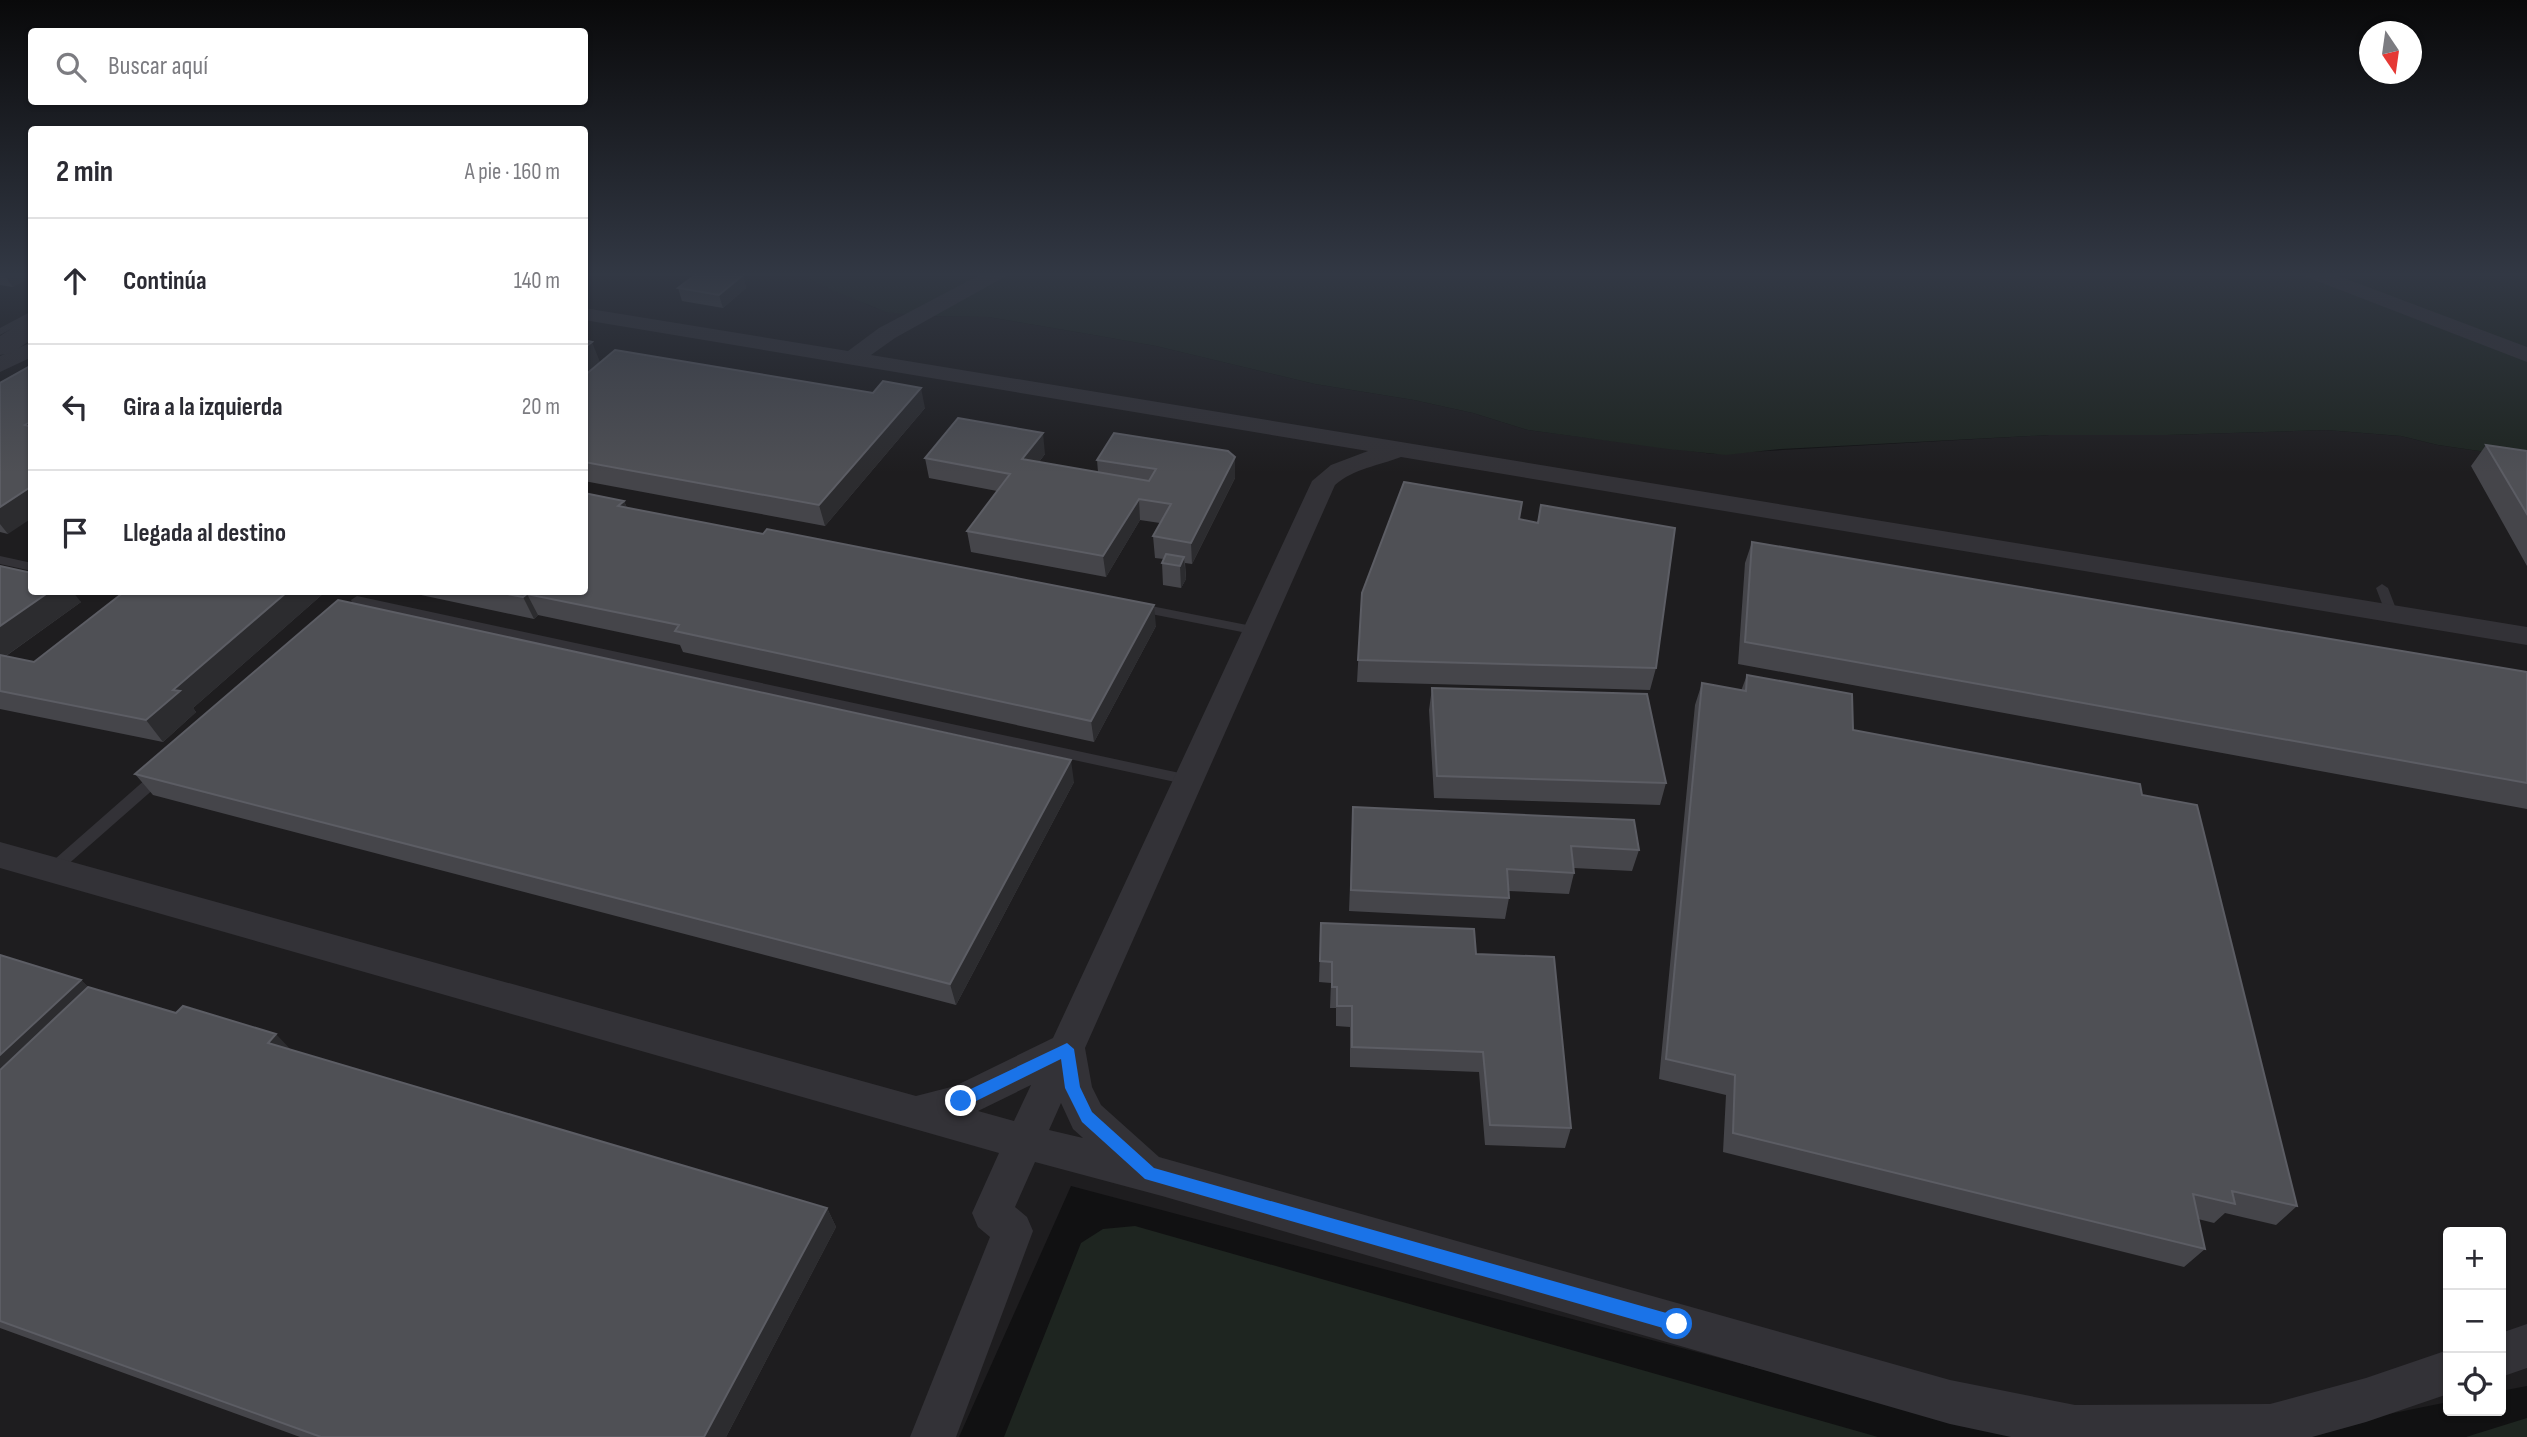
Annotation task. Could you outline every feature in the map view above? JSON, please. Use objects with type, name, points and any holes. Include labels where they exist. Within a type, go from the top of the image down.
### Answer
[{"type":"street","points":[[0,346],[19,339]]},
{"type":"street","points":[[732,339],[2527,636]]},
{"type":"street","points":[[850,359],[878,339]]},
{"type":"street","points":[[2486,339],[2527,355]]},
{"type":"street","points":[[0,346],[28,348]]},
{"type":"street","points":[[1272,428],[1311,452],[1330,471]]},
{"type":"street","points":[[933,1437],[1013,1231],[992,1213],[1330,471],[1346,449],[1342,440]]},
{"type":"street","points":[[1330,471],[1359,460],[1406,450]]},
{"type":"street","points":[[0,855],[916,1113],[1150,1174],[1950,1402],[2075,1428],[2270,1426],[2443,1374]]},
{"type":"street","points":[[916,1113],[961,1101],[1067,1049]]},
{"type":"street","points":[[1067,1049],[1073,1088],[1087,1117],[1150,1174]]},
{"type":"street","points":[[2506,1353],[2527,1346]]},
{"type":"lane","points":[[0,560],[28,566]]},
{"type":"lane","points":[[2382,588],[2392,614]]},
{"type":"lane","points":[[357,600],[1189,780]]},
{"type":"lane","points":[[1118,604],[1257,631]]},
{"type":"lane","points":[[52,870],[165,770]]},
{"type":"shaded area","points":[[0,339],[28,339],[28,595],[588,595],[588,339],[1117,339],[1315,384],[1414,400],[1473,413],[1528,430],[1714,454],[2049,435],[2167,435],[2326,430],[2401,436],[2438,445],[2527,458],[2527,1386],[2506,1390],[2506,1227],[2443,1227],[2443,1403],[2286,1435],[2060,1437],[1840,1390],[1071,1186],[959,1437],[0,1437]]},
{"type":"shaded area","points":[[1117,339],[2527,339],[2527,458],[2438,445],[2401,436],[2326,430],[2167,435],[2049,435],[1781,449],[1726,455],[1528,430],[1473,413],[1414,400],[1315,384]]},
{"type":"shaded area","points":[[1135,1226],[1878,1437],[1004,1437],[1081,1243],[1103,1229]]},
{"type":"shaded area","points":[[2527,1418],[2527,1437],[2466,1437]]},
{"type":"building","points":[[615,350],[873,393],[883,381],[921,388],[819,505],[588,463],[588,373]]},
{"type":"building","points":[[28,367],[28,423],[25,425],[28,426],[28,489],[0,507],[0,383]]},
{"type":"building","points":[[958,418],[1043,433],[1022,459],[1149,481],[1156,469],[1097,460],[1114,433],[1228,451],[1235,457],[1191,543],[1153,536],[1171,504],[1139,499],[1103,556],[967,531],[1010,474],[925,458]]},
{"type":"building","points":[[2486,445],[2527,451],[2527,514]]},
{"type":"building","points":[[1404,482],[1522,502],[1519,519],[1538,523],[1541,505],[1675,528],[1656,668],[1358,660],[1362,593]]},
{"type":"building","points":[[588,494],[624,501],[618,506],[763,534],[767,529],[1154,605],[1091,721],[675,631],[679,625],[532,595],[588,595]]},
{"type":"building","points":[[1752,542],[2527,672],[2527,783],[1745,642]]},
{"type":"building","points":[[1166,554],[1184,557],[1180,566],[1162,563]]},
{"type":"building","points":[[0,566],[28,572],[28,595],[45,595],[0,626]]},
{"type":"building","points":[[120,595],[284,595],[173,690],[180,691],[146,720],[0,691],[0,655],[34,662]]},
{"type":"building","points":[[338,600],[1071,760],[950,984],[135,774]]},
{"type":"building","points":[[1747,675],[1852,694],[1853,730],[2140,784],[2142,795],[2197,805],[2297,1206],[2232,1191],[2235,1204],[2193,1194],[2205,1249],[1733,1133],[1735,1075],[1666,1059],[1702,683],[1746,691]]},
{"type":"building","points":[[1432,688],[1647,694],[1666,783],[1437,776]]},
{"type":"building","points":[[1353,807],[1634,820],[1639,850],[1571,846],[1574,873],[1507,869],[1509,898],[1351,890]]},
{"type":"building","points":[[1321,923],[1474,929],[1476,954],[1554,957],[1571,1128],[1490,1125],[1483,1052],[1352,1047],[1352,1006],[1337,1006],[1337,987],[1332,987],[1332,962],[1320,961]]},
{"type":"building","points":[[0,955],[81,980],[0,1055]]},
{"type":"building","points":[[88,987],[176,1013],[183,1006],[276,1034],[268,1043],[827,1208],[704,1437],[321,1437],[0,1321],[0,1070]]},
{"type":"route","points":[[961,1101],[1067,1049],[1073,1088],[1087,1117],[1150,1174],[1677,1324]]}]
